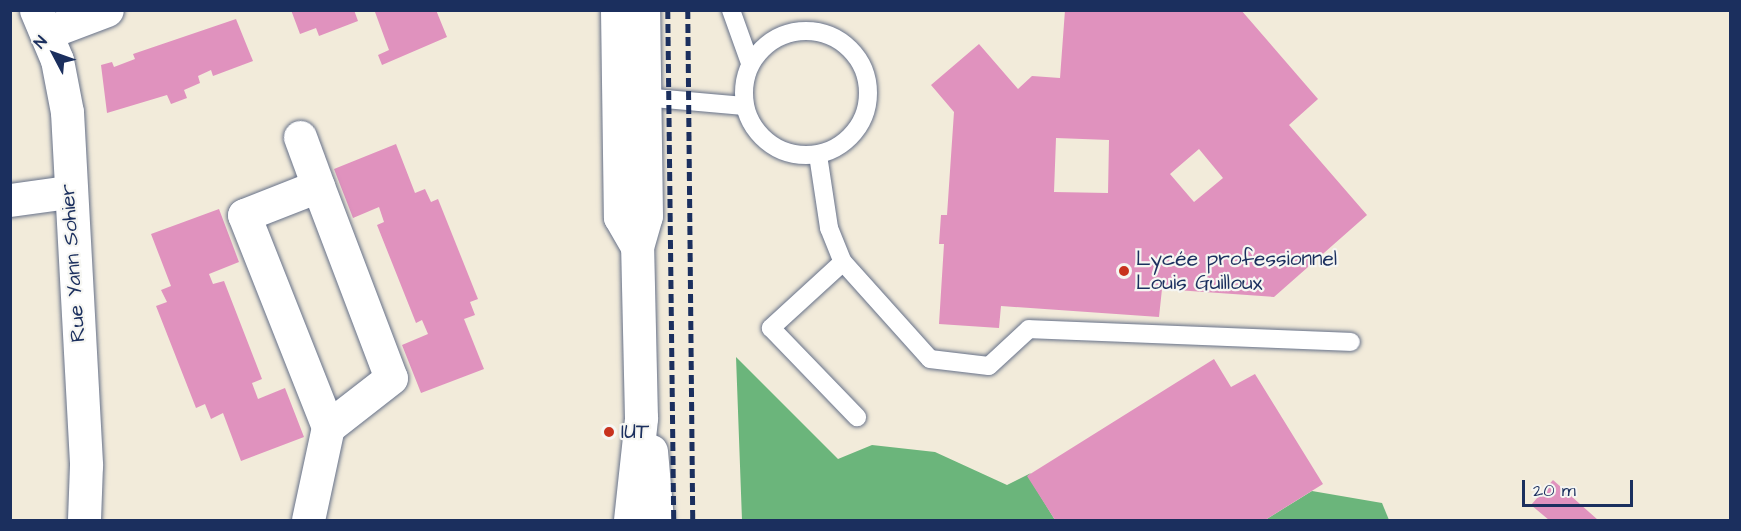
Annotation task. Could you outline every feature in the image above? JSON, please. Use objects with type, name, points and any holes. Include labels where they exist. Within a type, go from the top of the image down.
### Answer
[{"type":"street","points":[[41,22],[107,10]]},
{"type":"street","points":[[617,10],[620,217],[637,247]]},
{"type":"street","points":[[630,520],[641,418],[637,247],[646,216],[643,10]]},
{"type":"street","name":"Rue Yann Sohier","points":[[41,22],[67,112],[68,192],[86,465],[85,520]]},
{"type":"street","points":[[300,137],[391,378],[328,427]]},
{"type":"street","points":[[308,520],[328,427],[244,215],[318,186]]},
{"type":"street","points":[[10,200],[68,192]]},
{"type":"street","points":[[641,418],[651,452],[657,520]]},
{"type":"lane","points":[[731,10],[750,63],[744,106],[752,126],[770,145],[790,154],[818,155],[847,141],[861,124],[868,84],[855,54],[820,31],[798,30],[764,46],[750,63]]},
{"type":"lane","points":[[643,97],[744,106]]},
{"type":"lane","points":[[818,155],[829,228],[843,262],[930,359],[989,366],[1029,328],[1351,342]]},
{"type":"lane","points":[[843,262],[771,328],[857,417]]},
{"type":"green space","points":[[736,357],[838,459],[872,445],[935,452],[1007,485],[1031,473],[1028,476],[1055,520],[742,520]]},
{"type":"green space","points":[[1312,491],[1382,503],[1389,520],[1265,520]]},
{"type":"building","points":[[291,10],[354,10],[358,21],[319,36],[316,28],[300,34]]},
{"type":"building","points":[[436,10],[447,37],[382,65],[378,55],[389,50],[375,12]]},
{"type":"building","points":[[1065,10],[1241,10],[1318,99],[1289,125],[1367,215],[1274,297],[1162,289],[1159,317],[1001,306],[999,328],[939,324],[944,244],[939,244],[941,215],[947,215],[954,112],[931,85],[979,44],[1018,89],[1032,76],[1060,78]],"holes":[[[1056,138],[1109,140],[1108,193],[1054,192]],[[1199,149],[1223,178],[1194,202],[1170,174]]]},
{"type":"building","points":[[236,19],[253,61],[213,76],[211,70],[198,76],[200,83],[184,90],[187,98],[171,104],[167,95],[107,113],[101,65],[112,62],[114,67],[135,59],[133,54]]},
{"type":"building","points":[[396,144],[415,193],[425,189],[431,202],[438,199],[478,299],[470,302],[475,315],[464,319],[484,369],[421,393],[402,345],[428,334],[422,320],[416,323],[377,225],[384,222],[379,207],[353,218],[334,169]]},
{"type":"building","points":[[219,209],[239,262],[209,274],[213,284],[224,281],[262,379],[252,383],[258,399],[285,388],[304,437],[241,461],[223,413],[211,419],[205,404],[196,408],[156,306],[167,302],[161,290],[171,286],[151,234]]},
{"type":"building","points":[[1214,359],[1231,387],[1255,374],[1323,484],[1265,520],[1055,520],[1027,476]]},
{"type":"building","points":[[1553,480],[1598,520],[1549,520],[1531,505]]},
{"type":"railway","points":[[668,10],[674,520]]},
{"type":"railway","points":[[688,10],[693,520]]},
{"type":"place","name":"Lycée professionnel Louis Guilloux","points":[[1124,271]]},
{"type":"place","name":"IUT","points":[[609,432]]}]
